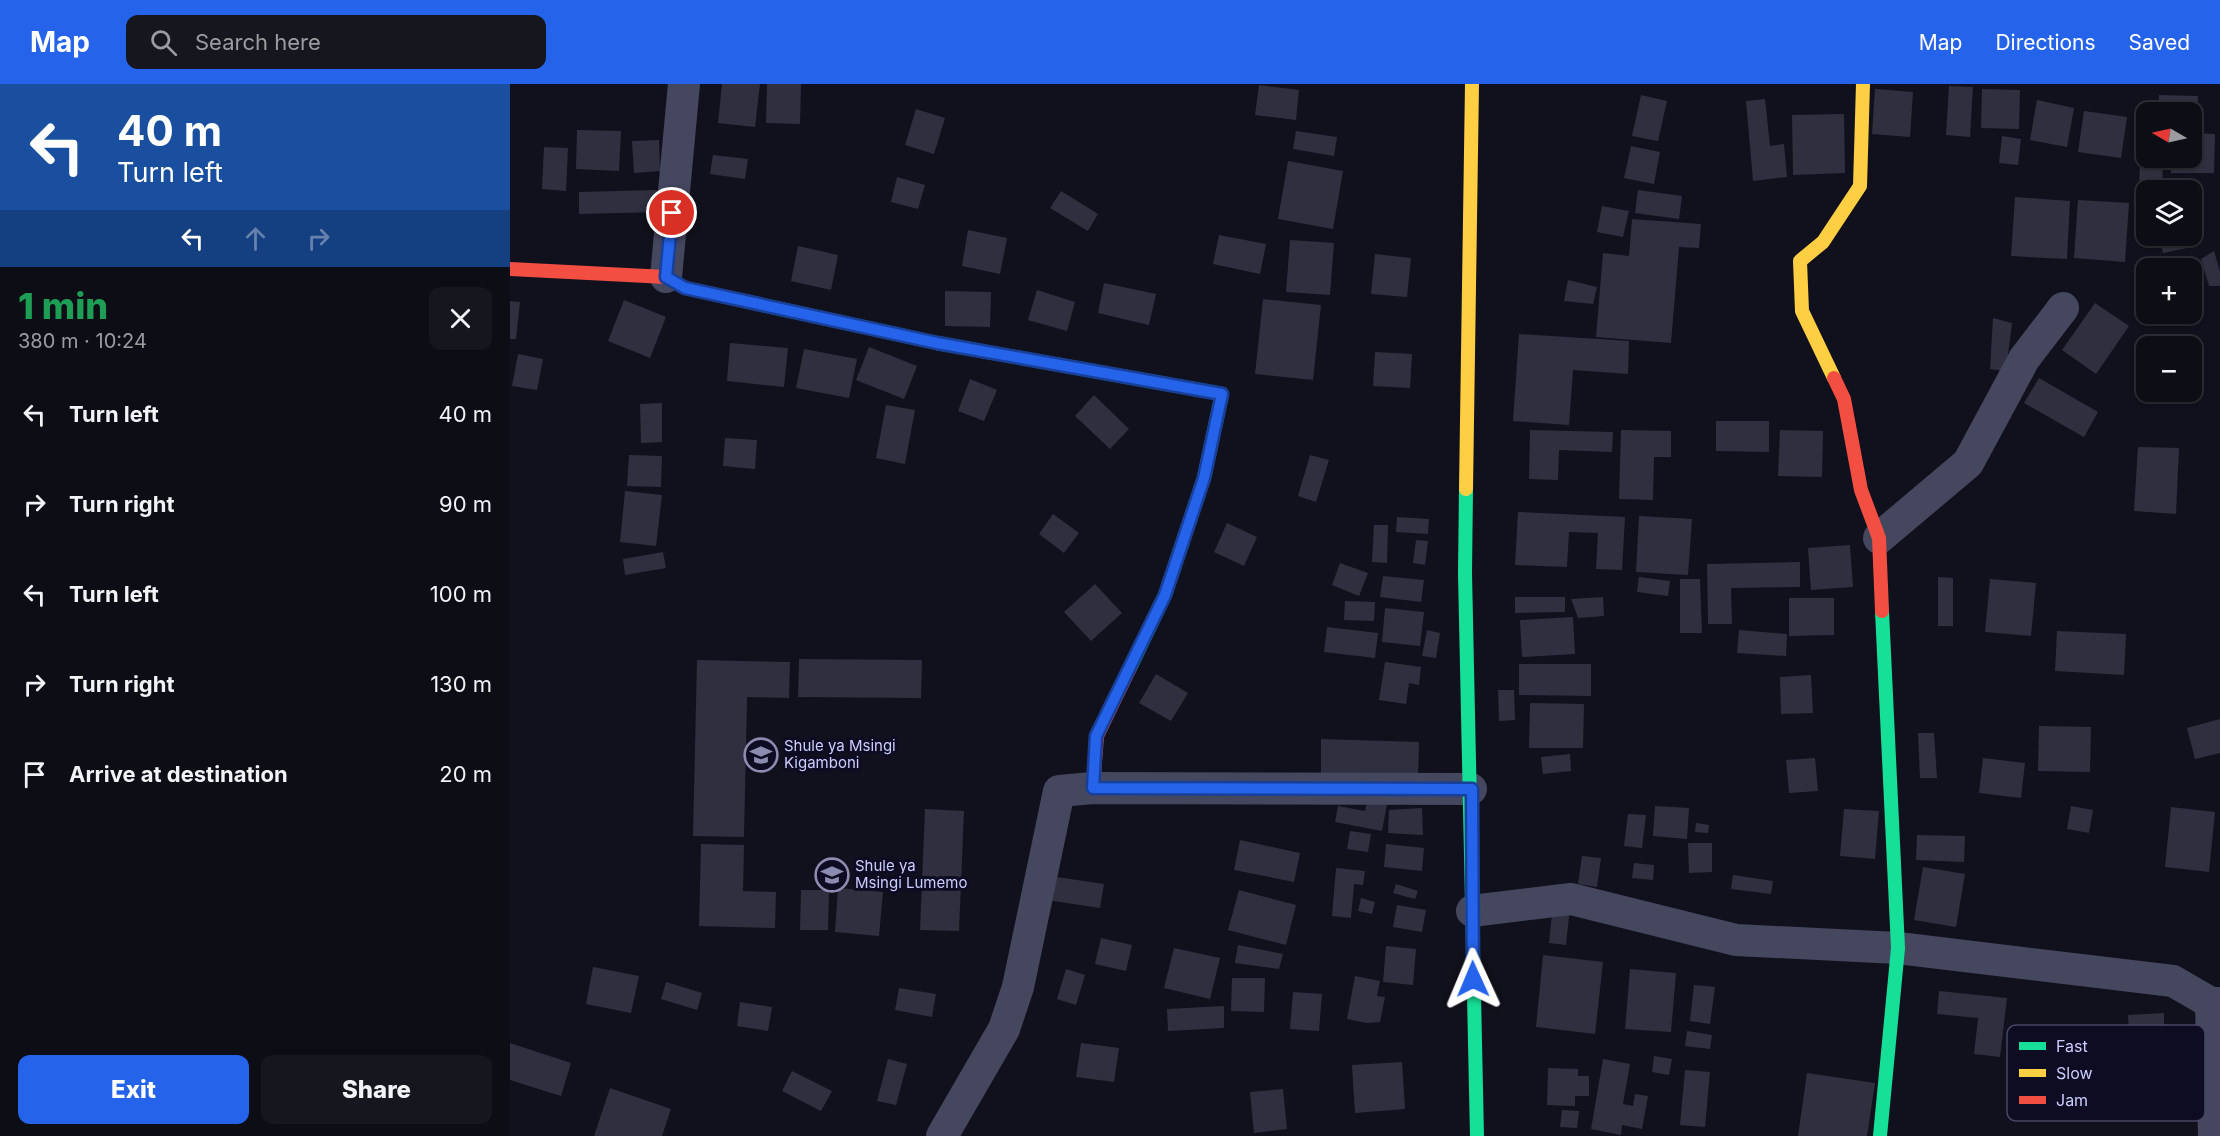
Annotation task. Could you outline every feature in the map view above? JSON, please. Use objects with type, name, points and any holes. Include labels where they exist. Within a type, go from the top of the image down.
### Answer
[{"type":"street","points":[[666,277],[684,84]]},
{"type":"street","points":[[1472,84],[1465,573],[1472,789],[1477,1136]]},
{"type":"street","points":[[1863,84],[1860,186],[1823,242],[1800,261],[1802,311],[1844,399],[1861,490],[1879,538],[1898,948],[1880,1136]]},
{"type":"street","points":[[510,269],[666,277],[685,288],[937,343],[1222,394],[1204,478],[1165,595],[1096,736],[1093,788]]},
{"type":"street","points":[[1879,538],[1968,463],[2024,359],[2063,308]]},
{"type":"street","points":[[942,1136],[1004,1029],[1018,987],[1059,791],[1093,788],[1472,789]]},
{"type":"street","points":[[1472,911],[1571,898],[1736,940],[1898,948],[2174,981],[2215,1003],[2214,1136]]},
{"type":"building","points":[[722,84],[760,84],[755,127],[718,123]]},
{"type":"building","points":[[767,84],[801,84],[800,124],[766,123]]},
{"type":"building","points":[[1259,85],[1299,90],[1296,120],[1255,115]]},
{"type":"building","points":[[1949,86],[1973,87],[1970,137],[1946,135]]},
{"type":"building","points":[[1875,89],[1913,92],[1910,137],[1872,134]]},
{"type":"building","points":[[1982,89],[2020,90],[2019,129],[1981,128]]},
{"type":"building","points":[[1641,95],[1667,101],[1658,141],[1632,136]]},
{"type":"building","points":[[2159,95],[2198,96],[2198,102],[2159,102]]},
{"type":"building","points":[[1765,99],[1770,146],[1784,144],[1787,177],[1753,181],[1746,101]]},
{"type":"building","points":[[2037,100],[2074,108],[2067,147],[2030,140]]},
{"type":"building","points":[[916,109],[945,118],[934,154],[905,145]]},
{"type":"building","points":[[2084,111],[2127,117],[2121,158],[2078,152]]},
{"type":"building","points":[[1844,114],[1845,173],[1793,175],[1792,115]]},
{"type":"building","points":[[577,130],[621,131],[619,171],[576,169]]},
{"type":"building","points":[[1296,131],[1337,137],[1334,156],[1293,149]]},
{"type":"building","points":[[2202,133],[2215,134],[2214,173],[2171,173],[2171,168],[2202,168]]},
{"type":"building","points":[[2002,136],[2021,139],[2018,165],[1999,163]]},
{"type":"building","points":[[659,140],[660,171],[634,173],[632,141]]},
{"type":"building","points":[[1631,146],[1660,152],[1654,184],[1624,178]]},
{"type":"building","points":[[544,147],[568,148],[566,191],[542,189]]},
{"type":"building","points":[[713,155],[748,159],[745,179],[710,174]]},
{"type":"building","points":[[1288,161],[1343,171],[1333,229],[1278,219]]},
{"type":"building","points":[[2140,168],[2163,168],[2162,180],[2139,180]]},
{"type":"building","points":[[897,177],[925,185],[918,209],[891,202]]},
{"type":"building","points":[[657,190],[658,212],[579,214],[579,192]]},
{"type":"building","points":[[1638,190],[1682,196],[1679,219],[1635,213]]},
{"type":"building","points":[[1061,191],[1098,214],[1088,231],[1050,208]]},
{"type":"building","points":[[2015,197],[2070,201],[2067,259],[2011,256]]},
{"type":"building","points":[[2078,200],[2129,203],[2125,262],[2074,258]]},
{"type":"building","points":[[1602,206],[1629,211],[1623,237],[1597,232]]},
{"type":"building","points":[[1632,219],[1701,224],[1699,248],[1679,247],[1671,343],[1596,337],[1603,253],[1629,256]]},
{"type":"building","points":[[968,230],[1007,238],[1000,274],[962,266]]},
{"type":"building","points":[[1219,235],[1266,244],[1260,274],[1213,264]]},
{"type":"building","points":[[1290,240],[1334,243],[1330,295],[1286,292]]},
{"type":"building","points":[[798,246],[838,255],[831,290],[791,281]]},
{"type":"building","points":[[2161,246],[2186,246],[2187,248],[2163,253]]},
{"type":"building","points":[[2214,251],[2220,272],[2220,286],[2209,286],[2202,258]]},
{"type":"building","points":[[1375,254],[1411,258],[1407,297],[1371,294]]},
{"type":"building","points":[[1568,280],[1597,287],[1593,304],[1564,301]]},
{"type":"building","points":[[1104,283],[1156,294],[1149,325],[1098,313]]},
{"type":"building","points":[[1037,290],[1075,302],[1067,331],[1028,320]]},
{"type":"building","points":[[945,291],[991,292],[990,327],[945,326]]},
{"type":"building","points":[[1263,299],[1321,305],[1313,380],[1255,374]]},
{"type":"building","points":[[624,300],[666,317],[650,358],[608,341]]},
{"type":"building","points":[[510,301],[520,302],[516,339],[510,339]]},
{"type":"building","points":[[2095,303],[2129,326],[2096,374],[2062,350]]},
{"type":"building","points":[[1993,318],[2012,323],[2006,371],[1990,369]]},
{"type":"building","points":[[1519,334],[1629,341],[1628,374],[1573,370],[1569,425],[1513,421]]},
{"type":"building","points":[[730,343],[788,348],[784,387],[727,381]]},
{"type":"building","points":[[869,347],[917,366],[904,399],[856,380]]},
{"type":"building","points":[[804,349],[857,359],[849,398],[796,388]]},
{"type":"building","points":[[1375,352],[1412,354],[1410,388],[1373,386]]},
{"type":"building","points":[[518,354],[543,359],[537,390],[512,386]]},
{"type":"building","points":[[2039,378],[2098,412],[2084,437],[2024,403]]},
{"type":"building","points":[[970,379],[997,390],[984,421],[958,411]]},
{"type":"building","points":[[1094,395],[1129,429],[1110,449],[1075,416]]},
{"type":"building","points":[[662,403],[662,442],[641,443],[640,404]]},
{"type":"building","points":[[886,405],[915,410],[905,464],[876,458]]},
{"type":"building","points":[[1716,421],[1769,421],[1769,452],[1716,451]]},
{"type":"building","points":[[1530,430],[1613,432],[1612,452],[1559,450],[1558,480],[1529,479]]},
{"type":"building","points":[[1621,430],[1671,431],[1671,457],[1654,457],[1653,500],[1619,499]]},
{"type":"building","points":[[1780,430],[1823,431],[1822,477],[1778,476]]},
{"type":"building","points":[[725,438],[757,440],[755,469],[723,466]]},
{"type":"building","points":[[2138,447],[2179,448],[2176,514],[2134,511]]},
{"type":"building","points":[[629,455],[662,456],[661,487],[627,486]]},
{"type":"building","points":[[1310,455],[1329,460],[1316,502],[1298,496]]},
{"type":"building","points":[[625,491],[662,495],[656,546],[620,542]]},
{"type":"building","points":[[1518,512],[1625,517],[1622,570],[1596,569],[1598,533],[1569,532],[1567,567],[1515,565]]},
{"type":"building","points":[[1053,514],[1079,533],[1064,553],[1039,534]]},
{"type":"building","points":[[1639,516],[1692,519],[1688,575],[1636,572]]},
{"type":"building","points":[[1397,517],[1429,519],[1428,534],[1396,532]]},
{"type":"building","points":[[1227,523],[1257,537],[1244,566],[1214,552]]},
{"type":"building","points":[[1374,525],[1388,525],[1387,563],[1372,562]]},
{"type":"building","points":[[1416,540],[1428,541],[1425,565],[1413,563]]},
{"type":"building","points":[[1850,545],[1853,587],[1811,590],[1808,548]]},
{"type":"building","points":[[663,552],[666,568],[625,575],[623,559]]},
{"type":"building","points":[[1800,562],[1800,587],[1731,588],[1732,624],[1708,624],[1707,564]]},
{"type":"building","points":[[1340,563],[1368,573],[1359,596],[1332,585]]},
{"type":"building","points":[[1383,576],[1424,580],[1421,602],[1380,597]]},
{"type":"building","points":[[1639,577],[1670,581],[1668,596],[1637,592]]},
{"type":"building","points":[[1938,577],[1953,578],[1953,626],[1938,626]]},
{"type":"building","points":[[1680,579],[1700,579],[1702,633],[1680,633]]},
{"type":"building","points":[[1990,579],[2036,583],[2031,636],[1985,632]]},
{"type":"building","points":[[1095,584],[1122,613],[1091,641],[1064,612]]},
{"type":"building","points":[[1515,597],[1565,597],[1565,612],[1515,613]]},
{"type":"building","points":[[1603,597],[1604,616],[1578,618],[1571,599]]},
{"type":"building","points":[[1789,598],[1834,598],[1834,635],[1789,636]]},
{"type":"building","points":[[1345,601],[1375,602],[1374,621],[1344,620]]},
{"type":"building","points":[[1385,608],[1424,612],[1420,646],[1382,642]]},
{"type":"building","points":[[1573,617],[1575,654],[1522,657],[1520,620]]},
{"type":"building","points":[[1327,627],[1378,633],[1375,658],[1324,652]]},
{"type":"building","points":[[1427,630],[1440,633],[1436,658],[1422,656]]},
{"type":"building","points":[[1739,630],[1787,634],[1786,656],[1737,653]]},
{"type":"building","points":[[2057,631],[2126,634],[2124,675],[2055,671]]},
{"type":"building","points":[[799,659],[922,660],[921,698],[798,697]]},
{"type":"building","points":[[697,660],[790,662],[789,698],[747,697],[744,837],[693,836]]},
{"type":"building","points":[[1385,662],[1421,667],[1419,685],[1409,683],[1406,704],[1379,700]]},
{"type":"building","points":[[1519,664],[1591,664],[1591,696],[1519,695]]},
{"type":"building","points":[[1156,674],[1188,693],[1171,721],[1139,703]]},
{"type":"building","points":[[1811,675],[1813,713],[1781,714],[1780,677]]},
{"type":"building","points":[[1498,690],[1514,690],[1515,720],[1499,721]]},
{"type":"building","points":[[1530,703],[1584,704],[1583,748],[1529,748]]},
{"type":"building","points":[[2220,719],[2220,753],[2195,759],[2187,728]]},
{"type":"building","points":[[2039,726],[2091,727],[2090,772],[2038,771]]},
{"type":"building","points":[[1918,733],[1934,733],[1937,778],[1920,778]]},
{"type":"building","points":[[1321,739],[1419,742],[1418,776],[1321,773]]},
{"type":"building","points":[[1570,754],[1571,771],[1543,774],[1541,757]]},
{"type":"building","points":[[1815,758],[1818,791],[1789,793],[1786,760]]},
{"type":"building","points":[[1983,758],[2025,763],[2021,798],[1979,793]]},
{"type":"building","points":[[1369,795],[1388,799],[1382,831],[1335,822],[1338,806],[1365,811]]},
{"type":"building","points":[[1655,806],[1689,808],[1687,839],[1653,836]]},
{"type":"building","points":[[2071,806],[2093,810],[2089,833],[2067,829]]},
{"type":"building","points":[[2171,807],[2215,812],[2209,872],[2165,867]]},
{"type":"building","points":[[1422,808],[1423,835],[1388,833],[1389,810]]},
{"type":"building","points":[[925,809],[964,811],[959,931],[920,930]]},
{"type":"building","points":[[1844,809],[1879,811],[1875,859],[1840,856]]},
{"type":"building","points":[[1628,814],[1646,815],[1642,848],[1624,846]]},
{"type":"building","points":[[1696,823],[1709,825],[1708,833],[1695,832]]},
{"type":"building","points":[[1350,831],[1371,834],[1368,852],[1347,849]]},
{"type":"building","points":[[1917,835],[1965,836],[1964,862],[1916,860]]},
{"type":"building","points":[[1240,840],[1300,853],[1294,882],[1234,870]]},
{"type":"building","points":[[1688,843],[1712,843],[1712,872],[1689,873]]},
{"type":"building","points":[[701,844],[744,845],[743,891],[776,892],[775,928],[699,926]]},
{"type":"building","points":[[1386,844],[1424,848],[1422,871],[1384,867]]},
{"type":"building","points":[[1582,856],[1601,858],[1597,887],[1578,884]]},
{"type":"building","points":[[1634,863],[1654,865],[1653,880],[1632,878]]},
{"type":"building","points":[[1923,867],[1965,874],[1956,927],[1914,920]]},
{"type":"building","points":[[1336,868],[1365,871],[1363,885],[1354,884],[1351,918],[1332,916]]},
{"type":"building","points":[[1733,875],[1773,881],[1771,894],[1731,889]]},
{"type":"building","points":[[1050,876],[1104,884],[1100,908],[1047,900]]},
{"type":"building","points":[[1396,884],[1418,891],[1415,899],[1393,893]]},
{"type":"building","points":[[838,888],[883,892],[879,936],[835,932]]},
{"type":"building","points":[[801,890],[829,890],[828,930],[800,930]]},
{"type":"building","points":[[1239,890],[1296,905],[1286,945],[1228,930]]},
{"type":"building","points":[[1361,898],[1375,902],[1372,914],[1358,911]]},
{"type":"building","points":[[1397,905],[1426,910],[1422,932],[1393,927]]},
{"type":"building","points":[[1553,905],[1570,907],[1566,945],[1549,943]]},
{"type":"building","points":[[1101,938],[1132,945],[1126,971],[1095,964]]},
{"type":"building","points":[[1238,945],[1283,954],[1279,969],[1235,963]]},
{"type":"building","points":[[1386,946],[1416,949],[1413,985],[1383,982]]},
{"type":"building","points":[[1174,948],[1220,958],[1210,999],[1164,988]]},
{"type":"building","points":[[1543,955],[1603,962],[1595,1034],[1536,1027]]},
{"type":"building","points":[[593,967],[639,976],[631,1013],[586,1004]]},
{"type":"building","points":[[1066,969],[1085,975],[1076,1005],[1057,999]]},
{"type":"building","points":[[1630,969],[1676,973],[1671,1032],[1625,1029]]},
{"type":"building","points":[[1355,976],[1380,981],[1377,996],[1385,997],[1380,1022],[1367,1023],[1347,1019]]},
{"type":"building","points":[[1232,978],[1265,978],[1264,1012],[1231,1011]]},
{"type":"building","points":[[666,982],[702,993],[697,1010],[661,999]]},
{"type":"building","points":[[1694,985],[1715,987],[1710,1024],[1690,1021]]},
{"type":"building","points":[[899,988],[936,994],[932,1017],[895,1010]]},
{"type":"building","points":[[1939,991],[2007,998],[2000,1057],[1974,1054],[1978,1018],[1937,1014]]},
{"type":"building","points":[[1293,992],[1322,994],[1319,1031],[1290,1029]]},
{"type":"building","points":[[740,1002],[772,1007],[768,1031],[737,1026]]},
{"type":"building","points":[[1224,1006],[1224,1028],[1168,1031],[1167,1009]]},
{"type":"building","points":[[2164,1013],[2164,1025],[2129,1025],[2128,1015]]},
{"type":"building","points":[[1687,1031],[1712,1035],[1710,1049],[1685,1046]]},
{"type":"building","points":[[510,1043],[571,1063],[561,1096],[510,1080]]},
{"type":"building","points":[[1081,1043],[1119,1048],[1114,1082],[1076,1077]]},
{"type":"building","points":[[1654,1056],[1672,1059],[1669,1075],[1652,1072]]},
{"type":"building","points":[[888,1059],[907,1064],[896,1105],[877,1101]]},
{"type":"building","points":[[1603,1059],[1630,1064],[1623,1104],[1633,1106],[1635,1094],[1648,1096],[1642,1129],[1622,1125],[1621,1135],[1591,1129]]},
{"type":"building","points":[[1402,1062],[1405,1109],[1355,1113],[1352,1065]]},
{"type":"building","points":[[1548,1068],[1578,1069],[1578,1076],[1589,1076],[1589,1096],[1575,1096],[1575,1106],[1547,1105]]},
{"type":"building","points":[[1685,1070],[1710,1072],[1705,1127],[1680,1125]]},
{"type":"building","points":[[792,1071],[832,1091],[821,1111],[782,1091]]},
{"type":"building","points":[[1807,1073],[1875,1083],[1867,1136],[1798,1136]]},
{"type":"building","points":[[610,1088],[671,1109],[662,1136],[594,1136]]},
{"type":"building","points":[[1283,1089],[1287,1129],[1254,1133],[1250,1092]]},
{"type":"building","points":[[1562,1110],[1579,1111],[1577,1128],[1560,1127]]},
{"type":"traffic: fast","points":[[763,305],[937,343],[1222,394],[1204,478],[1165,595],[1130,668]]},
{"type":"traffic: fast","points":[[1466,489],[1465,573],[1477,1136]]},
{"type":"traffic: fast","points":[[1880,1136],[1898,948],[1882,611]]},
{"type":"traffic: slow","points":[[1466,489],[1472,84]]},
{"type":"traffic: slow","points":[[1834,378],[1802,311],[1800,261],[1823,242],[1860,186],[1863,84]]},
{"type":"traffic: jam","points":[[510,269],[666,277],[685,288],[763,305]]},
{"type":"traffic: jam","points":[[1834,378],[1844,399],[1861,490],[1879,538],[1882,611]]},
{"type":"traffic: jam","points":[[1093,788],[1097,736],[1130,668]]},
{"type":"place","name":"Shule ya Msingi Kigamboni","points":[[761,755]]},
{"type":"place","name":"Shule ya Msingi Lumemo","points":[[832,875]]},
{"type":"route","points":[[672,213],[666,277],[685,288],[937,343],[1222,394],[1204,478],[1165,595],[1096,736],[1093,788],[1472,789],[1473,979]]}]
